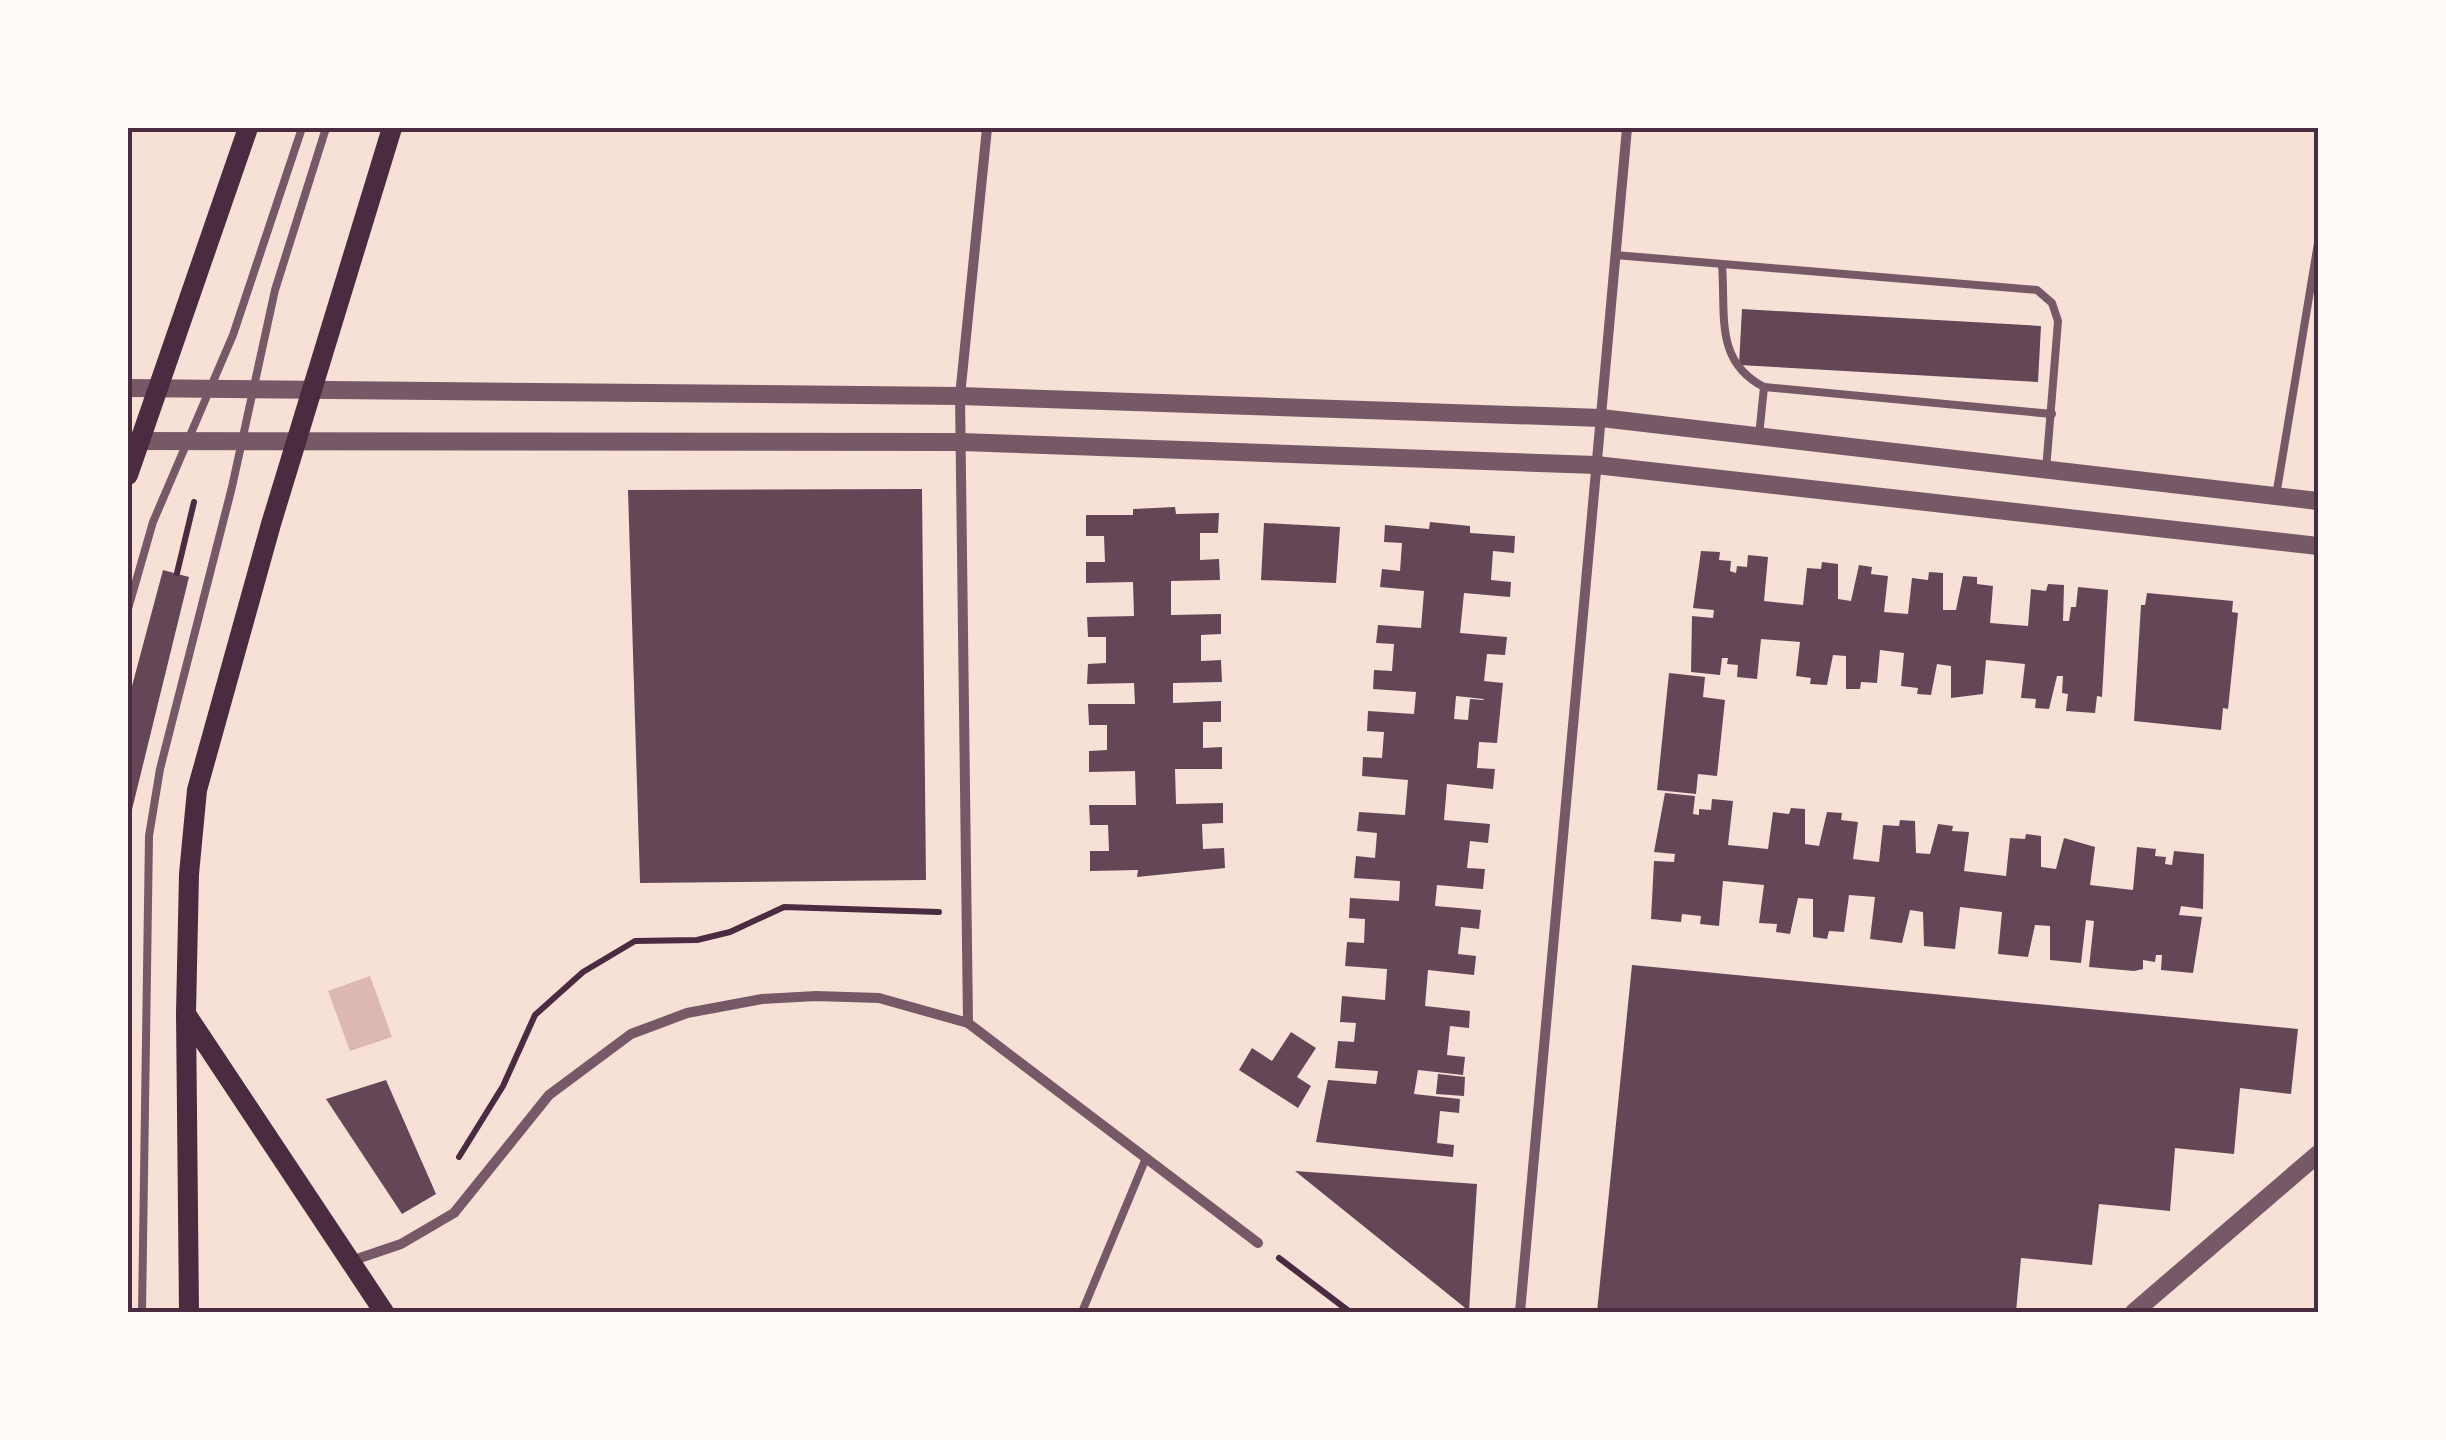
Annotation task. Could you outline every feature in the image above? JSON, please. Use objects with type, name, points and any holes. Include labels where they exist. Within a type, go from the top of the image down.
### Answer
[{"type":"main road","points":[[128,475],[134,440],[161,388],[248,128]]},
{"type":"main road","points":[[188,1312],[186,1013],[189,874],[198,790],[297,439],[392,128]]},
{"type":"main road","points":[[186,1013],[384,1312]]},
{"type":"street","points":[[968,1023],[960,396],[987,128]]},
{"type":"street","points":[[1520,1312],[1627,128]]},
{"type":"street","points":[[128,388],[960,396],[1601,418],[2318,500]]},
{"type":"street","points":[[134,440],[961,442],[1596,465],[2318,546]]},
{"type":"street","points":[[350,1262],[401,1244],[454,1213],[549,1095],[631,1034],[687,1013],[762,999],[816,996],[879,998],[968,1023],[1258,1242]]},
{"type":"street","points":[[2134,1312],[2318,1154]]},
{"type":"lane","points":[[128,609],[153,522],[238,322],[302,128]]},
{"type":"lane","points":[[142,1312],[148,836],[160,769],[275,290],[326,128]]},
{"type":"lane","points":[[2276,496],[2318,243]]},
{"type":"lane","points":[[1615,256],[2037,290],[2052,303],[2058,320],[2046,470]]},
{"type":"lane","points":[[1722,265],[1728,354],[1740,374],[1764,387],[2052,414]]},
{"type":"lane","points":[[1759,436],[1764,387]]},
{"type":"lane","points":[[1082,1312],[1146,1158]]},
{"type":"path","points":[[176,574],[198,487]]},
{"type":"path","points":[[1258,1242],[1350,1312]]},
{"type":"shaded area","points":[[370,976],[392,1037],[350,1051],[328,991]]},
{"type":"building","points":[[1742,309],[2041,326],[2038,382],[1739,365]]},
{"type":"building","points":[[922,489],[926,880],[640,883],[628,490]]},
{"type":"building","points":[[1175,507],[1176,514],[1219,513],[1218,533],[1200,533],[1200,560],[1219,559],[1220,580],[1171,581],[1171,615],[1221,614],[1221,634],[1201,635],[1201,661],[1221,660],[1222,682],[1173,683],[1173,703],[1221,701],[1221,722],[1203,722],[1203,748],[1222,747],[1222,769],[1175,769],[1176,804],[1223,803],[1223,823],[1202,824],[1203,849],[1224,848],[1225,868],[1137,877],[1138,870],[1090,871],[1090,851],[1109,851],[1108,825],[1090,825],[1089,805],[1136,805],[1135,771],[1089,772],[1089,751],[1107,750],[1107,725],[1089,725],[1088,704],[1135,704],[1134,683],[1087,684],[1088,664],[1106,663],[1106,637],[1088,637],[1087,617],[1134,616],[1133,582],[1086,583],[1086,562],[1105,562],[1104,536],[1086,536],[1086,515],[1133,515],[1133,509]]},
{"type":"building","points":[[1430,522],[1470,526],[1470,533],[1515,536],[1514,553],[1493,551],[1491,580],[1511,582],[1510,597],[1464,593],[1460,633],[1507,637],[1505,655],[1487,654],[1484,681],[1503,683],[1497,743],[1479,742],[1477,768],[1495,769],[1493,789],[1447,784],[1444,820],[1490,824],[1488,843],[1470,841],[1467,868],[1485,869],[1483,889],[1437,885],[1435,906],[1481,910],[1479,929],[1461,927],[1458,954],[1476,956],[1474,975],[1428,970],[1425,1006],[1470,1011],[1469,1028],[1450,1026],[1447,1055],[1465,1057],[1463,1075],[1418,1070],[1414,1094],[1460,1099],[1459,1113],[1440,1111],[1437,1143],[1454,1145],[1453,1157],[1316,1142],[1328,1080],[1376,1084],[1378,1071],[1335,1068],[1338,1041],[1354,1042],[1356,1023],[1340,1022],[1342,996],[1385,1000],[1387,969],[1345,966],[1347,942],[1364,943],[1365,919],[1349,918],[1350,898],[1399,901],[1400,881],[1354,878],[1356,856],[1375,858],[1377,833],[1357,831],[1359,812],[1405,815],[1408,780],[1362,776],[1363,757],[1382,758],[1384,732],[1367,731],[1368,711],[1414,714],[1416,692],[1373,689],[1374,670],[1392,671],[1394,644],[1376,643],[1378,625],[1421,628],[1424,591],[1380,587],[1382,569],[1400,571],[1402,543],[1384,542],[1385,525],[1429,529]],"holes":[[[1456,696],[1484,699],[1470,699],[1468,720],[1454,719]]]},
{"type":"building","points":[[1264,523],[1340,527],[1336,583],[1261,580]]},
{"type":"building","points":[[1701,551],[1720,552],[1719,560],[1731,561],[1730,571],[1736,573],[1737,566],[1747,567],[1748,555],[1768,557],[1764,601],[1803,605],[1807,568],[1821,569],[1822,562],[1838,564],[1838,599],[1851,601],[1859,565],[1872,567],[1871,574],[1888,576],[1884,612],[1908,614],[1912,578],[1928,580],[1929,572],[1943,573],[1943,610],[1956,610],[1963,576],[1977,577],[1977,584],[1993,586],[1990,623],[2028,626],[2031,589],[2046,591],[2048,584],[2064,585],[2063,621],[2069,621],[2071,607],[2076,607],[2078,587],[2108,590],[2102,697],[2097,696],[2095,713],[2066,711],[2068,694],[2062,693],[2063,676],[2057,676],[2049,709],[2035,708],[2036,699],[2021,698],[2025,664],[1986,660],[1983,694],[1951,698],[1951,666],[1937,664],[1931,695],[1917,694],[1918,688],[1901,686],[1904,653],[1880,650],[1877,683],[1861,682],[1860,689],[1846,689],[1846,656],[1833,655],[1827,685],[1810,684],[1811,678],[1796,676],[1800,642],[1761,639],[1757,679],[1737,677],[1738,665],[1727,664],[1728,658],[1722,658],[1720,675],[1691,672],[1692,616],[1713,618],[1714,610],[1693,608]]},
{"type":"building","points":[[163,570],[189,577],[128,826],[128,701]]},
{"type":"building","points":[[2147,593],[2233,601],[2232,612],[2238,613],[2228,709],[2223,708],[2221,730],[2134,721],[2141,605],[2145,605]]},
{"type":"building","points":[[1669,673],[1705,677],[1703,697],[1725,700],[1717,776],[1698,774],[1696,794],[1657,790]]},
{"type":"building","points":[[1665,793],[1695,796],[1693,814],[1699,815],[1699,809],[1711,810],[1712,799],[1733,801],[1728,845],[1768,849],[1773,812],[1789,814],[1791,808],[1805,809],[1805,844],[1819,846],[1827,812],[1842,813],[1841,820],[1858,822],[1853,859],[1879,862],[1883,825],[1899,826],[1900,820],[1915,821],[1916,853],[1930,854],[1938,824],[1953,826],[1952,831],[1969,832],[1964,871],[2006,876],[2010,838],[2025,839],[2026,834],[2041,836],[2041,867],[2056,869],[2064,838],[2095,847],[2090,885],[2133,890],[2137,847],[2156,849],[2155,856],[2166,857],[2165,864],[2172,865],[2174,851],[2204,854],[2203,909],[2181,906],[2179,915],[2202,917],[2193,973],[2161,970],[2162,955],[2156,955],[2155,962],[2143,960],[2143,969],[2134,971],[2089,967],[2094,921],[2086,920],[2081,963],[2050,960],[2050,926],[2035,925],[2028,957],[1998,954],[2002,912],[1960,907],[1955,949],[1924,946],[1923,912],[1910,910],[1902,943],[1870,939],[1875,897],[1849,895],[1844,932],[1829,931],[1827,939],[1813,937],[1813,899],[1798,898],[1790,934],[1776,932],[1777,924],[1759,923],[1764,885],[1723,881],[1719,926],[1700,924],[1701,916],[1682,914],[1681,922],[1651,919],[1654,861],[1674,862],[1675,854],[1654,852]]},
{"type":"building","points":[[1632,965],[2298,1029],[2291,1094],[2240,1088],[2234,1154],[2175,1148],[2170,1211],[2099,1204],[2092,1265],[2021,1258],[2016,1312],[1597,1312]]},
{"type":"building","points":[[1291,1032],[1316,1048],[1297,1077],[1311,1086],[1298,1108],[1239,1070],[1252,1048],[1272,1061]]},
{"type":"building","points":[[1438,1074],[1465,1077],[1464,1096],[1436,1094]]},
{"type":"building","points":[[386,1080],[436,1194],[402,1214],[326,1099]]},
{"type":"building","points":[[1295,1171],[1477,1184],[1469,1311]]}]
